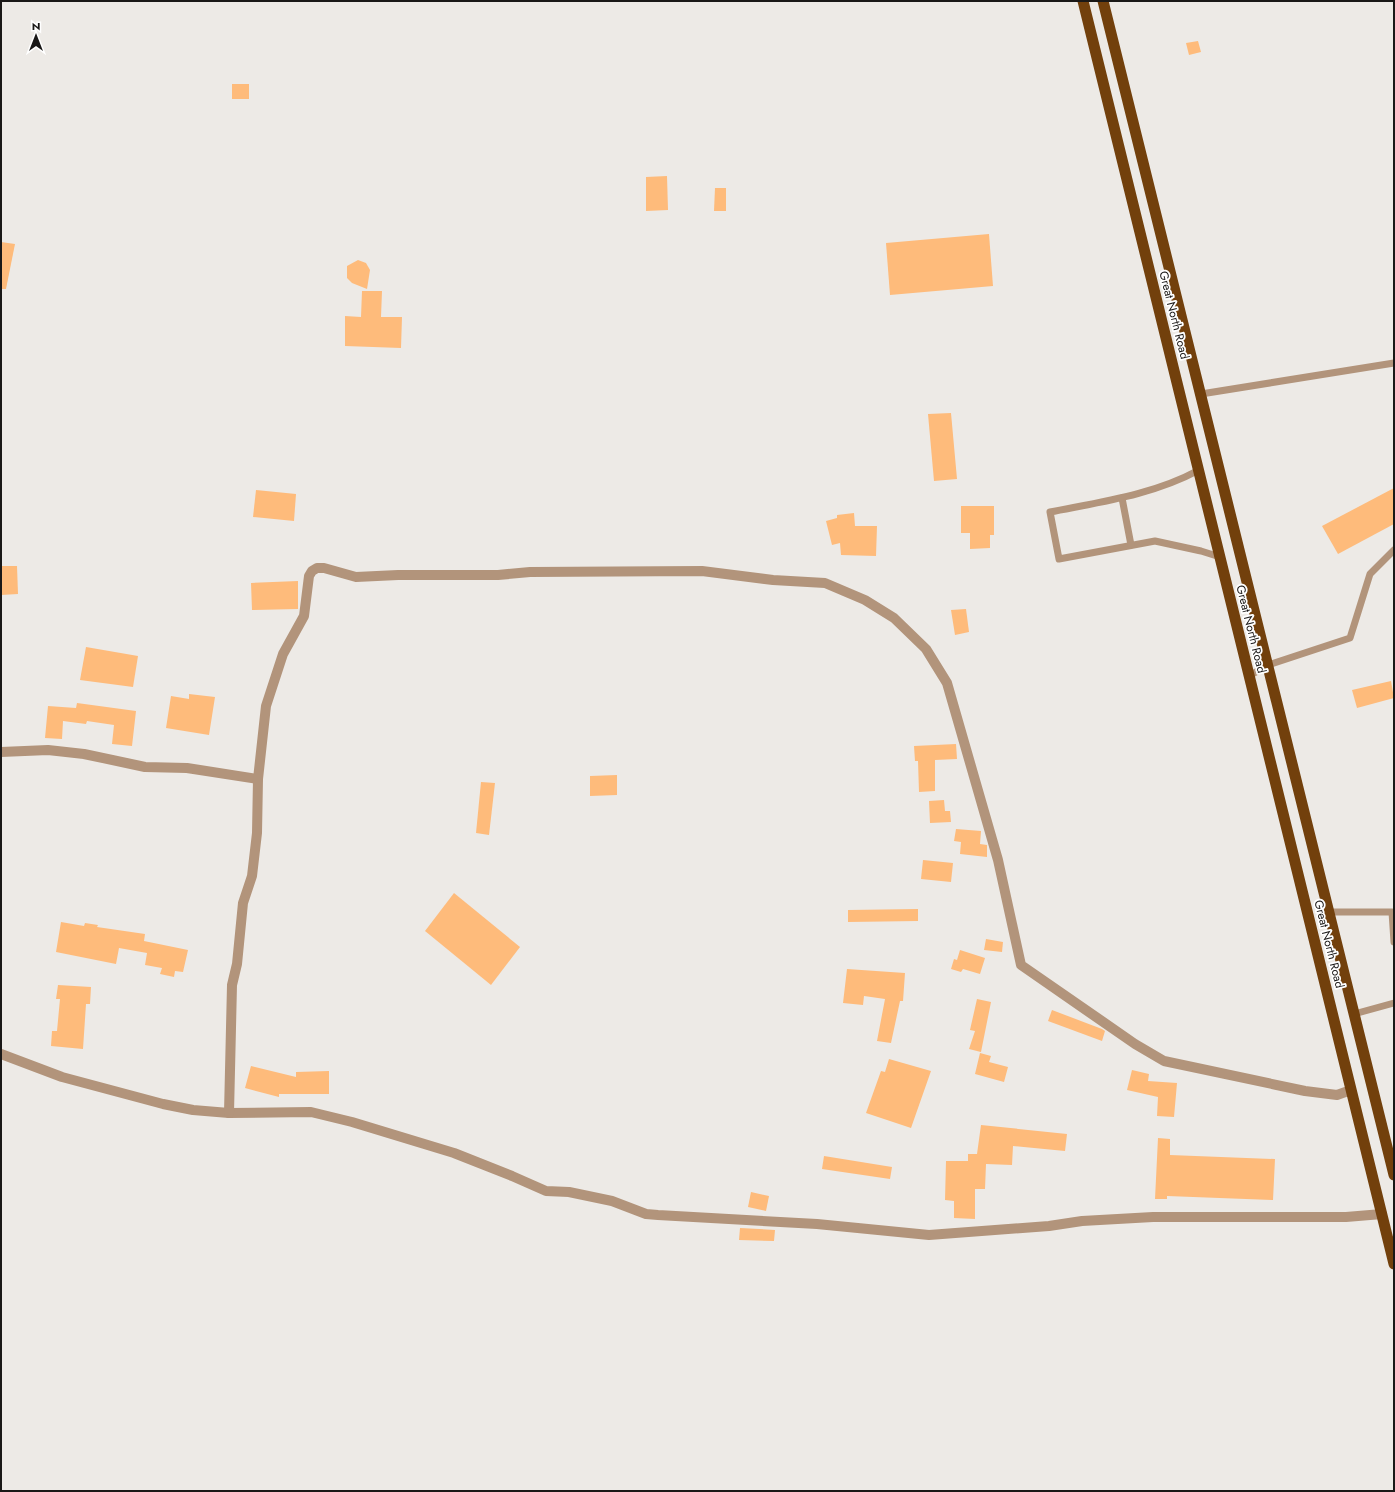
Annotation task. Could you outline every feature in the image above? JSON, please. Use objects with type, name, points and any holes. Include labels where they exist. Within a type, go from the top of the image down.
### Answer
[{"type":"highway","name":"Great North Road","points":[[1083,1],[1394,1264]]},
{"type":"highway","name":"Great North Road","points":[[1103,1],[1394,1175]]},
{"type":"street","points":[[229,1113],[231,991],[237,964],[243,903],[253,869],[257,833],[258,779],[266,706],[283,654],[304,616],[309,576],[312,571],[317,568],[324,568],[356,577],[398,575],[498,575],[546,572],[702,571],[773,580],[825,583],[865,600],[894,618],[926,650],[947,683],[998,860],[1021,965],[1135,1044],[1164,1061],[1305,1091],[1337,1095],[1351,1090]]},
{"type":"street","points":[[1,752],[48,750],[84,754],[145,767],[187,768],[258,779]]},
{"type":"street","points":[[1,1054],[62,1077],[140,1099],[193,1110],[229,1113],[311,1112],[352,1122],[454,1153],[546,1191],[569,1192],[612,1201],[646,1214],[817,1224],[929,1235],[1049,1226],[1082,1221],[1153,1217],[1346,1217],[1382,1214]]},
{"type":"lane","points":[[1201,394],[1394,363]]},
{"type":"lane","points":[[1199,470],[1183,479],[1122,498],[1050,512],[1059,559],[1155,541],[1201,550],[1220,557]]},
{"type":"lane","points":[[1122,498],[1131,545]]},
{"type":"lane","points":[[1249,676],[1268,665],[1350,638],[1370,574],[1394,550]]},
{"type":"lane","points":[[1329,912],[1392,912],[1394,942]]},
{"type":"lane","points":[[1354,1014],[1394,1003]]},
{"type":"building","points":[[1198,41],[1201,52],[1189,55],[1186,43]]},
{"type":"building","points":[[232,84],[249,84],[249,99],[232,99]]},
{"type":"building","points":[[667,176],[668,210],[646,211],[646,177]]},
{"type":"building","points":[[715,188],[726,188],[726,211],[714,211]]},
{"type":"building","points":[[989,234],[993,286],[890,295],[886,243]]},
{"type":"building","points":[[1,242],[15,244],[6,289],[1,289]]},
{"type":"building","points":[[358,260],[366,263],[370,270],[367,289],[352,283],[347,278],[347,266]]},
{"type":"building","points":[[362,291],[382,291],[381,317],[402,317],[401,348],[345,346],[345,316],[361,317]]},
{"type":"building","points":[[951,413],[957,479],[934,481],[928,414]]},
{"type":"building","points":[[1394,488],[1394,524],[1338,554],[1322,526]]},
{"type":"building","points":[[256,490],[296,494],[294,521],[253,517]]},
{"type":"building","points":[[961,506],[994,506],[994,535],[990,535],[990,548],[970,549],[970,533],[961,533]]},
{"type":"building","points":[[854,513],[855,526],[877,526],[876,556],[841,555],[840,543],[832,545],[826,521],[837,518],[837,515]]},
{"type":"building","points":[[1,566],[17,566],[18,594],[1,595]]},
{"type":"building","points":[[298,581],[298,609],[252,610],[251,583]]},
{"type":"building","points":[[966,609],[969,632],[955,635],[951,610]]},
{"type":"building","points":[[86,647],[138,656],[133,687],[80,680]]},
{"type":"building","points":[[1391,681],[1394,698],[1357,708],[1352,690]]},
{"type":"building","points":[[189,694],[215,697],[209,735],[166,728],[171,696],[189,699]]},
{"type":"building","points":[[77,703],[136,711],[132,746],[112,744],[114,725],[87,721],[86,724],[63,721],[62,739],[45,738],[48,706],[76,708]]},
{"type":"building","points":[[956,744],[957,759],[935,760],[935,791],[919,792],[918,761],[915,761],[914,746]]},
{"type":"building","points":[[617,775],[617,795],[590,796],[590,776]]},
{"type":"building","points":[[481,782],[495,783],[489,835],[476,833]]},
{"type":"building","points":[[944,800],[945,811],[950,811],[951,822],[930,823],[929,801]]},
{"type":"building","points":[[956,829],[981,831],[980,844],[987,845],[987,857],[960,854],[961,842],[954,841]]},
{"type":"building","points":[[923,860],[953,863],[951,882],[921,879]]},
{"type":"building","points":[[454,893],[520,947],[491,985],[425,931]]},
{"type":"building","points":[[918,909],[918,921],[848,922],[848,910]]},
{"type":"building","points":[[61,922],[84,926],[85,923],[98,925],[97,927],[145,934],[144,941],[188,950],[183,972],[175,971],[174,977],[160,974],[162,968],[145,965],[147,953],[119,948],[116,964],[56,952]]},
{"type":"building","points":[[986,939],[1003,942],[1002,952],[984,950]]},
{"type":"building","points":[[960,950],[985,958],[980,974],[963,969],[961,972],[951,969],[954,959],[957,960]]},
{"type":"building","points":[[847,969],[905,973],[903,1001],[900,1001],[891,1043],[877,1041],[885,999],[864,996],[863,1005],[843,1003]]},
{"type":"building","points":[[58,985],[91,987],[90,1004],[86,1004],[83,1049],[51,1046],[52,1031],[57,1031],[60,999],[56,999]]},
{"type":"building","points":[[977,999],[991,1002],[981,1052],[969,1049],[975,1031],[970,1030]]},
{"type":"building","points":[[1052,1010],[1102,1029],[1105,1031],[1102,1041],[1048,1021]]},
{"type":"building","points":[[980,1053],[991,1056],[989,1062],[1008,1067],[1004,1082],[975,1074]]},
{"type":"building","points":[[889,1059],[931,1071],[911,1128],[866,1113],[881,1071],[885,1072]]},
{"type":"building","points":[[251,1066],[296,1077],[296,1072],[329,1071],[329,1094],[279,1094],[279,1097],[245,1088]]},
{"type":"building","points":[[1132,1070],[1149,1074],[1148,1081],[1177,1083],[1174,1117],[1157,1116],[1158,1097],[1127,1090]]},
{"type":"building","points":[[981,1125],[1067,1134],[1065,1151],[1013,1146],[1012,1165],[986,1164],[985,1189],[975,1189],[975,1219],[954,1218],[954,1201],[945,1200],[946,1161],[968,1161],[968,1154],[977,1154]]},
{"type":"building","points":[[1158,1138],[1170,1139],[1170,1155],[1275,1159],[1273,1200],[1167,1196],[1167,1199],[1155,1199]]},
{"type":"building","points":[[824,1156],[892,1167],[890,1179],[822,1169]]},
{"type":"building","points":[[751,1192],[769,1196],[766,1211],[748,1207]]},
{"type":"building","points":[[740,1228],[775,1230],[774,1241],[739,1240]]}]
